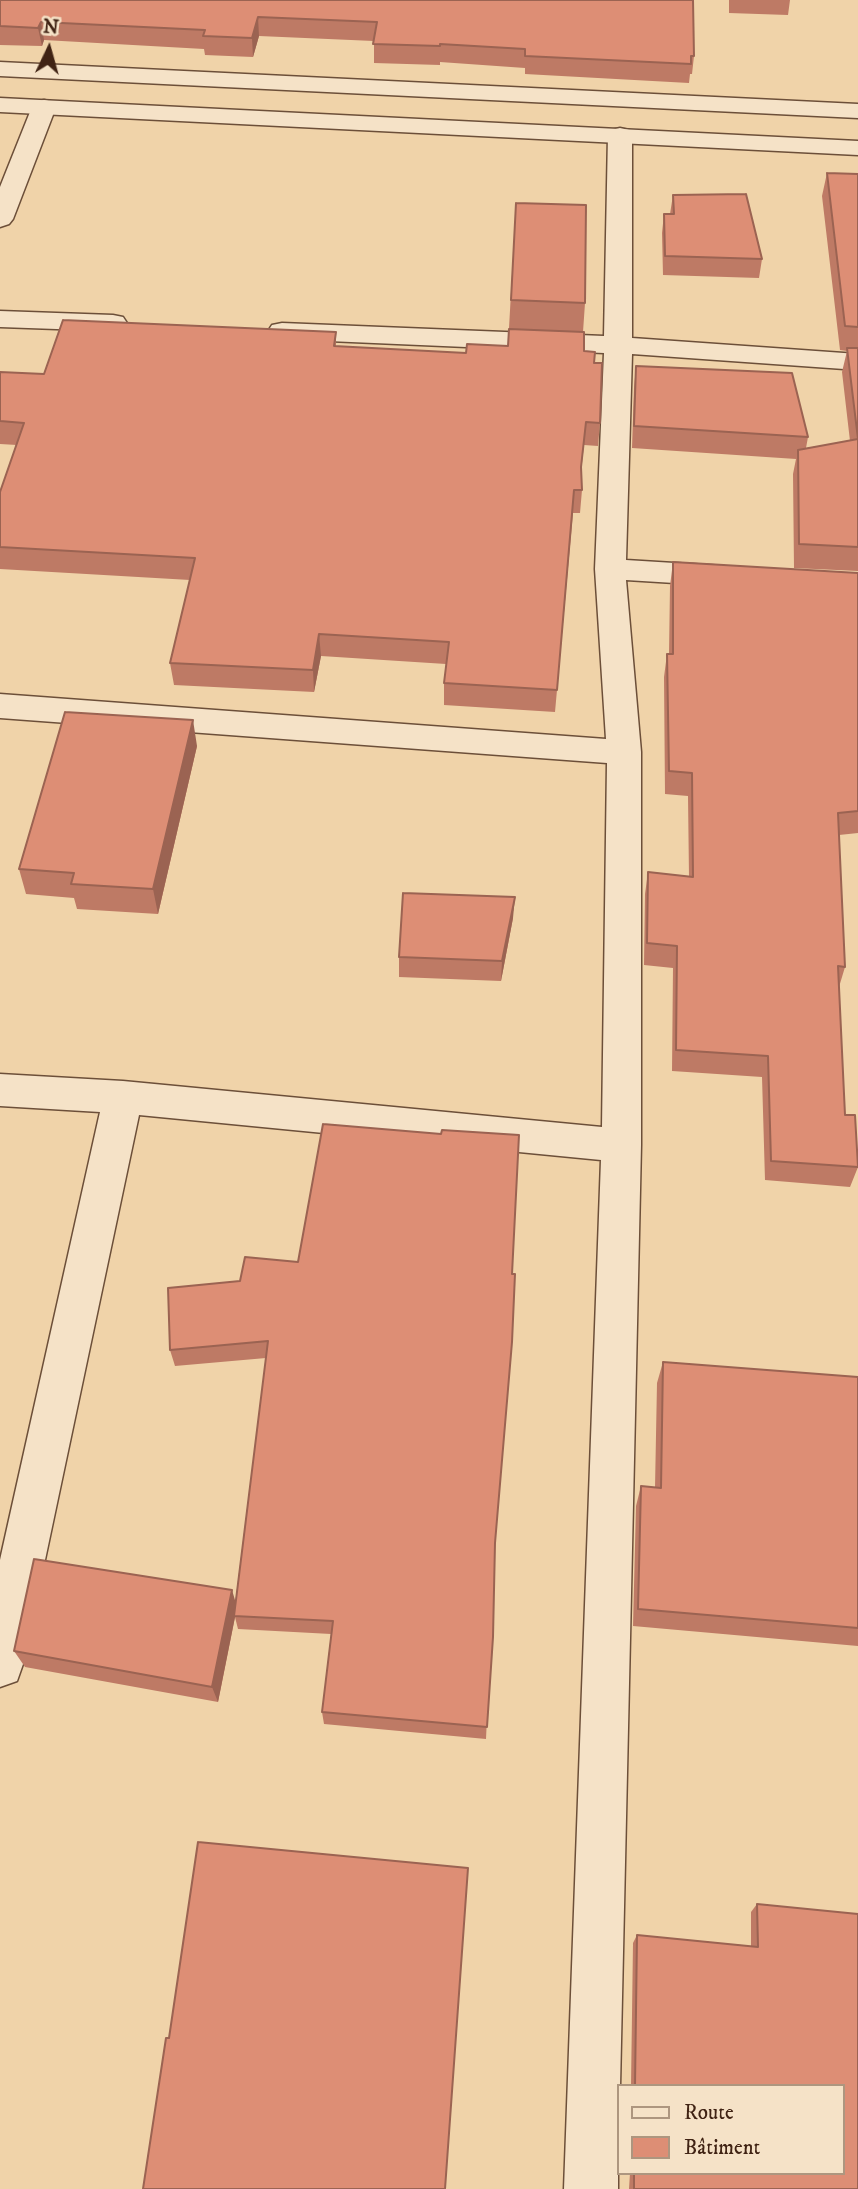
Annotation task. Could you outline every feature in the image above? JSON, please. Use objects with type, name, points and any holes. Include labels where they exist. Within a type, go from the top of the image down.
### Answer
[{"type":"street","points":[[0,69],[858,111]]},
{"type":"street","points":[[0,105],[858,148]]},
{"type":"street","points":[[0,219],[44,107]]},
{"type":"street","points":[[590,2189],[621,1145],[624,752],[610,569],[618,345],[620,135]]},
{"type":"street","points":[[0,318],[137,324]]},
{"type":"street","points":[[261,330],[618,345],[858,362]]},
{"type":"street","points":[[610,569],[748,578]]},
{"type":"street","points":[[0,706],[624,752]]},
{"type":"street","points":[[0,1090],[123,1097],[621,1145]]},
{"type":"street","points":[[0,1664],[123,1097]]},
{"type":"building","points":[[0,0],[693,0],[694,56],[691,56],[691,64],[525,56],[525,49],[440,44],[373,44],[377,22],[258,17],[252,38],[203,36],[205,30],[41,22],[38,28],[0,26]]},
{"type":"building","points":[[827,173],[858,174],[858,327],[845,326]]},
{"type":"building","points":[[746,194],[762,259],[665,256],[664,214],[674,214],[673,195]]},
{"type":"building","points":[[516,203],[586,205],[585,303],[511,300]]},
{"type":"building","points":[[63,320],[336,332],[334,346],[466,353],[467,344],[508,346],[509,329],[584,332],[584,351],[595,352],[594,363],[602,363],[600,423],[586,422],[581,467],[582,490],[574,490],[557,690],[444,683],[449,642],[319,634],[313,670],[170,663],[195,558],[0,547],[0,492],[24,423],[0,421],[0,372],[44,374]]},
{"type":"building","points":[[847,348],[858,348],[858,439]]},
{"type":"building","points":[[636,366],[792,373],[808,437],[634,426]]},
{"type":"building","points":[[858,439],[858,547],[799,544],[798,450]]},
{"type":"building","points":[[673,562],[858,573],[858,811],[838,813],[845,967],[838,966],[845,1115],[855,1115],[858,1167],[771,1161],[768,1056],[676,1050],[677,946],[647,943],[648,872],[693,877],[692,773],[669,771],[667,654],[673,654]]},
{"type":"building","points":[[65,712],[193,720],[153,889],[71,884],[74,873],[19,869]]},
{"type":"building","points":[[403,893],[515,897],[502,961],[399,957]]},
{"type":"building","points":[[323,1124],[441,1134],[442,1130],[519,1135],[512,1274],[515,1274],[512,1342],[495,1543],[487,1727],[322,1712],[333,1621],[234,1616],[268,1341],[170,1350],[168,1288],[240,1281],[245,1257],[298,1262]]},
{"type":"building","points":[[663,1362],[858,1377],[858,1628],[638,1609],[641,1486],[661,1488]]},
{"type":"building","points":[[34,1559],[232,1590],[212,1687],[14,1651]]},
{"type":"building","points":[[198,1842],[468,1868],[445,2189],[143,2189]]},
{"type":"building","points":[[757,1904],[858,1914],[858,2189],[634,2189],[634,2175],[844,2175],[844,2084],[635,2084],[637,1935],[758,1947]]}]
